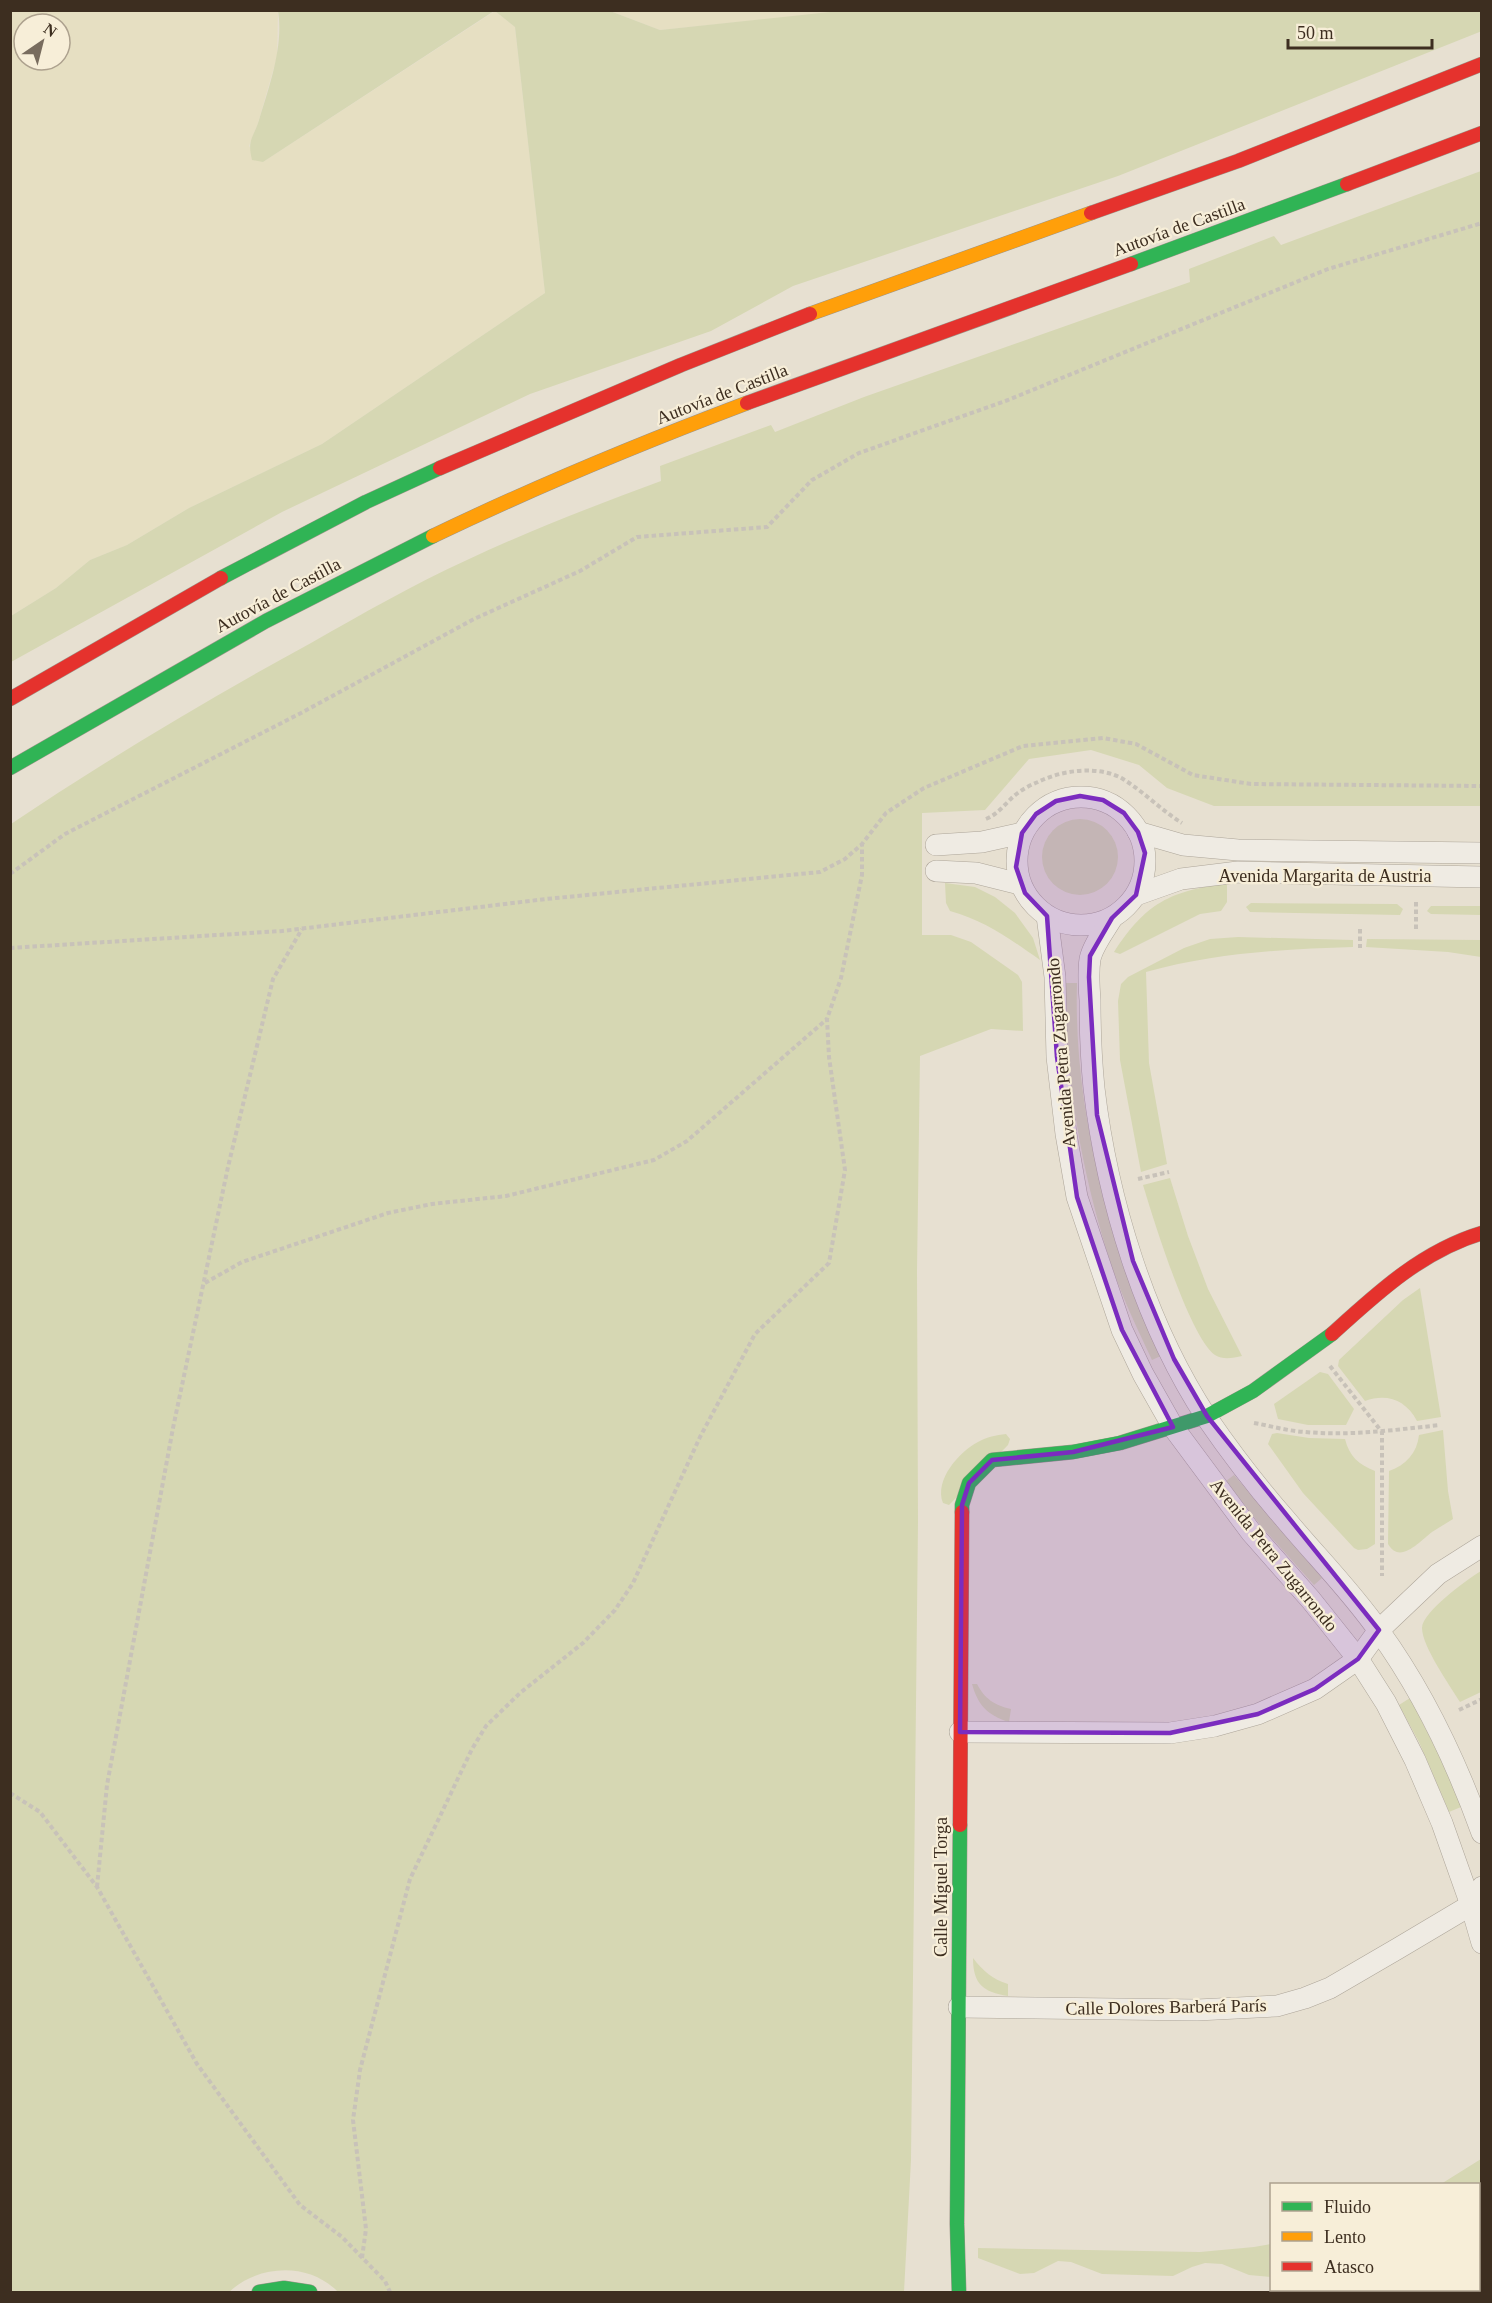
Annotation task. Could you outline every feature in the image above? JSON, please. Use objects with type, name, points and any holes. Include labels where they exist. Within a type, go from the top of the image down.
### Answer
[{"type":"main road","points":[[10,699],[199,589],[366,502],[514,435],[681,365],[859,295],[1238,161],[1482,64]]},
{"type":"main road","name":"Autovía de Castilla","points":[[10,768],[215,648],[388,558],[530,491],[700,421],[884,351],[1256,219],[1482,133]]},
{"type":"main road","points":[[1173,1427],[1207,1416],[1253,1391],[1325,1340],[1384,1286],[1412,1266],[1466,1238],[1482,1233]]},
{"type":"main road","name":"Calle Miguel Torga","points":[[959,2292],[957,2275],[962,1505],[969,1483],[992,1460],[1073,1452],[1120,1443],[1173,1427]]},
{"type":"main road","points":[[259,2292],[269,2288],[290,2287],[310,2292]]},
{"type":"street","points":[[1080,796],[1103,800],[1124,813],[1138,832],[1145,853],[1144,874],[1136,895],[1112,918],[1079,925],[1047,916],[1031,902],[1020,884],[1016,867],[1017,850],[1022,833],[1036,814],[1056,801],[1080,796]]},
{"type":"street","name":"Avenida Margarita de Austria","points":[[1138,832],[1183,845],[1238,850],[1482,853]]},
{"type":"street","points":[[936,845],[982,842],[1022,833]]},
{"type":"street","points":[[936,871],[976,873],[1020,884]]},
{"type":"street","name":"Avenida Margarita de Austria","points":[[1136,895],[1181,879],[1238,872],[1482,877]]},
{"type":"street","name":"Avenida Petra Zugarrondo","points":[[1047,916],[1055,977],[1057,1057],[1066,1134],[1077,1197],[1122,1330],[1173,1427],[1251,1532],[1311,1600],[1358,1659],[1386,1703],[1415,1760],[1442,1823],[1482,1943]]},
{"type":"street","name":"Avenida Petra Zugarrondo","points":[[1112,918],[1090,956],[1091,1056],[1097,1115],[1112,1186],[1133,1261],[1154,1317],[1174,1359],[1207,1416],[1284,1519],[1337,1578],[1379,1630],[1430,1711],[1464,1785],[1482,1833]]},
{"type":"street","points":[[960,1732],[1170,1733],[1215,1726],[1258,1714],[1315,1689],[1358,1659],[1379,1630],[1438,1574],[1482,1545]]},
{"type":"street","name":"Calle Dolores Barberá París","points":[[959,2007],[1197,2010],[1277,2006],[1330,1988],[1471,1905],[1482,1887]]},
{"type":"path","points":[[10,874],[64,834],[301,713],[474,619],[580,571],[637,537],[767,527],[812,480],[859,453],[1008,400],[1328,269],[1482,223]]},
{"type":"path","points":[[10,948],[303,929],[546,899],[820,872],[845,859],[862,844],[886,813],[924,788],[1023,746],[1103,738],[1136,744],[1193,776],[1251,784],[1482,786]]},
{"type":"path","points":[[978,822],[993,816],[1017,794],[1039,781],[1059,774],[1088,770],[1122,778],[1166,813],[1188,826]]},
{"type":"path","points":[[363,2258],[366,2229],[353,2120],[360,2070],[410,1879],[472,1749],[486,1726],[520,1693],[583,1643],[615,1610],[633,1583],[700,1437],[755,1334],[829,1263],[845,1170],[828,1057],[827,1018],[841,978],[860,886],[862,844]]},
{"type":"path","points":[[1416,900],[1416,929]]},
{"type":"path","points":[[97,1887],[107,1785],[171,1439],[228,1167],[273,979],[303,929]]},
{"type":"path","points":[[1360,929],[1360,948]]},
{"type":"path","points":[[204,1283],[242,1262],[388,1214],[432,1204],[506,1196],[654,1160],[687,1141],[827,1018]]},
{"type":"path","points":[[1138,1179],[1169,1172]]},
{"type":"path","points":[[1327,1363],[1382,1432],[1382,1576]]},
{"type":"path","points":[[1254,1424],[1303,1432],[1382,1432],[1440,1425]]},
{"type":"path","points":[[1459,1710],[1482,1699]]},
{"type":"path","points":[[10,1792],[40,1812],[97,1887],[196,2064],[300,2205],[342,2237],[385,2281],[390,2292]]},
{"type":"highlighted area","points":[[1080,796],[1103,800],[1124,813],[1138,832],[1145,853],[1136,895],[1112,918],[1090,956],[1089,977],[1097,1115],[1133,1261],[1174,1359],[1207,1416],[1379,1630],[1358,1659],[1315,1689],[1258,1714],[1170,1733],[960,1732],[962,1505],[969,1483],[992,1460],[1073,1452],[1173,1427],[1122,1330],[1077,1197],[1057,1057],[1047,916],[1025,893],[1016,867],[1022,833],[1036,814],[1056,801]]},
{"type":"shaded area","points":[[11,11],[278,11],[277,57],[249,146],[263,162],[495,11],[515,27],[545,293],[322,444],[189,508],[127,545],[90,560],[56,588],[11,616]]},
{"type":"shaded area","points":[[610,11],[849,11],[660,30]]},
{"type":"green space","points":[[849,10],[1481,10],[1482,31],[1118,176],[793,286],[711,331],[530,394],[282,512],[11,662],[11,616],[56,588],[90,560],[127,545],[189,508],[322,444],[545,293],[515,27],[495,11],[610,11],[660,30]]},
{"type":"green space","points":[[278,11],[494,11],[263,162],[252,160],[250,143],[267,94],[277,52]]},
{"type":"green space","points":[[1481,171],[1481,806],[1214,806],[1167,788],[1139,765],[1091,750],[1029,759],[985,810],[922,813],[922,935],[951,935],[971,942],[1018,975],[1022,982],[1023,1031],[991,1029],[920,1056],[911,2160],[904,2292],[338,2292],[313,2275],[284,2270],[255,2276],[229,2292],[11,2292],[11,824],[159,730],[369,610],[491,549],[661,481],[660,466],[771,425],[775,432],[864,397],[1190,282],[1189,269],[1274,236],[1281,245]]},
{"type":"green space","points":[[1080,819],[1094,822],[1107,830],[1115,843],[1118,857],[1115,871],[1107,884],[1094,892],[1080,895],[1066,892],[1053,884],[1045,871],[1042,857],[1045,843],[1053,830],[1066,822]]},
{"type":"green space","points":[[945,883],[975,887],[995,897],[1015,913],[1033,938],[1040,960],[986,925],[950,911],[946,903]]},
{"type":"green space","points":[[1227,883],[1227,902],[1221,911],[1200,914],[1120,954],[1114,952],[1137,921],[1161,902],[1207,886]]},
{"type":"green space","points":[[1251,903],[1397,904],[1403,909],[1400,915],[1250,912],[1246,907]]},
{"type":"green space","points":[[1431,906],[1481,906],[1481,915],[1431,914],[1427,911]]},
{"type":"green space","points":[[1238,937],[1353,940],[1353,947],[1223,956],[1146,972],[1149,1063],[1167,1164],[1141,1172],[1120,1060],[1118,1001],[1121,984],[1128,977],[1184,948],[1210,939]]},
{"type":"green space","points":[[1367,939],[1481,940],[1481,957],[1448,952],[1366,947]]},
{"type":"green space","points":[[1065,983],[1077,983],[1082,1084],[1090,1134],[1107,1211],[1163,1355],[1152,1360],[1116,1279],[1092,1197],[1072,1091]]},
{"type":"green space","points":[[1170,1178],[1208,1289],[1242,1356],[1218,1357],[1205,1344],[1173,1276],[1143,1185]]},
{"type":"green space","points":[[1420,1288],[1441,1417],[1417,1421],[1402,1403],[1395,1400],[1381,1398],[1365,1401],[1338,1366],[1339,1360],[1403,1300]]},
{"type":"green space","points":[[1320,1372],[1328,1374],[1354,1409],[1346,1425],[1308,1425],[1278,1419],[1274,1404]]},
{"type":"green space","points":[[1443,1430],[1448,1491],[1453,1519],[1410,1549],[1398,1552],[1388,1544],[1389,1471],[1410,1458],[1419,1435]]},
{"type":"green space","points":[[1006,1434],[1010,1439],[1008,1445],[949,1505],[943,1503],[942,1485],[956,1460],[981,1440]]},
{"type":"green space","points":[[1272,1434],[1309,1438],[1345,1439],[1356,1459],[1375,1471],[1375,1544],[1367,1549],[1354,1548],[1303,1493],[1268,1444]]},
{"type":"green space","points":[[1234,1475],[1322,1578],[1314,1585],[1261,1526],[1226,1481]]},
{"type":"green space","points":[[1481,1571],[1481,1692],[1460,1702],[1431,1655],[1422,1628],[1429,1613],[1437,1605]]},
{"type":"green space","points":[[972,1684],[977,1684],[991,1701],[1011,1709],[1009,1722],[984,1708]]},
{"type":"green space","points":[[1410,1698],[1447,1771],[1461,1807],[1449,1812],[1419,1742],[1399,1705]]},
{"type":"green space","points":[[973,1958],[988,1974],[1008,1984],[1008,1996],[992,1992],[981,1985],[975,1974]]},
{"type":"green space","points":[[1481,2159],[1482,2249],[1480,2250],[1480,2183],[1443,2183]]},
{"type":"green space","points":[[1270,2244],[1270,2277],[1249,2275],[1222,2264],[1205,2263],[1173,2276],[1102,2274],[1071,2262],[1058,2261],[1034,2273],[1020,2274],[978,2258],[978,2248],[1200,2252]]},
{"type":"traffic: fast","points":[[1131,264],[1347,184]]},
{"type":"traffic: fast","points":[[221,578],[366,502],[440,468]]},
{"type":"traffic: fast","points":[[10,768],[266,621],[433,536]]},
{"type":"traffic: fast","points":[[962,1512],[969,1483],[992,1460],[1073,1452],[1120,1443],[1207,1416],[1253,1391],[1332,1334]]},
{"type":"traffic: fast","points":[[959,2292],[957,2224],[960,1825]]},
{"type":"traffic: fast","points":[[259,2292],[284,2288],[310,2292]]},
{"type":"traffic: slow","points":[[810,314],[1091,213]]},
{"type":"traffic: slow","points":[[433,536],[588,466],[747,403]]},
{"type":"traffic: jam","points":[[1091,213],[1238,161],[1482,64]]},
{"type":"traffic: jam","points":[[1347,184],[1482,133]]},
{"type":"traffic: jam","points":[[747,403],[1131,264]]},
{"type":"traffic: jam","points":[[440,468],[681,365],[810,314]]},
{"type":"traffic: jam","points":[[10,699],[221,578]]},
{"type":"traffic: jam","points":[[1332,1334],[1383,1289],[1420,1262],[1460,1241],[1482,1233]]},
{"type":"traffic: jam","points":[[960,1825],[962,1512]]}]
